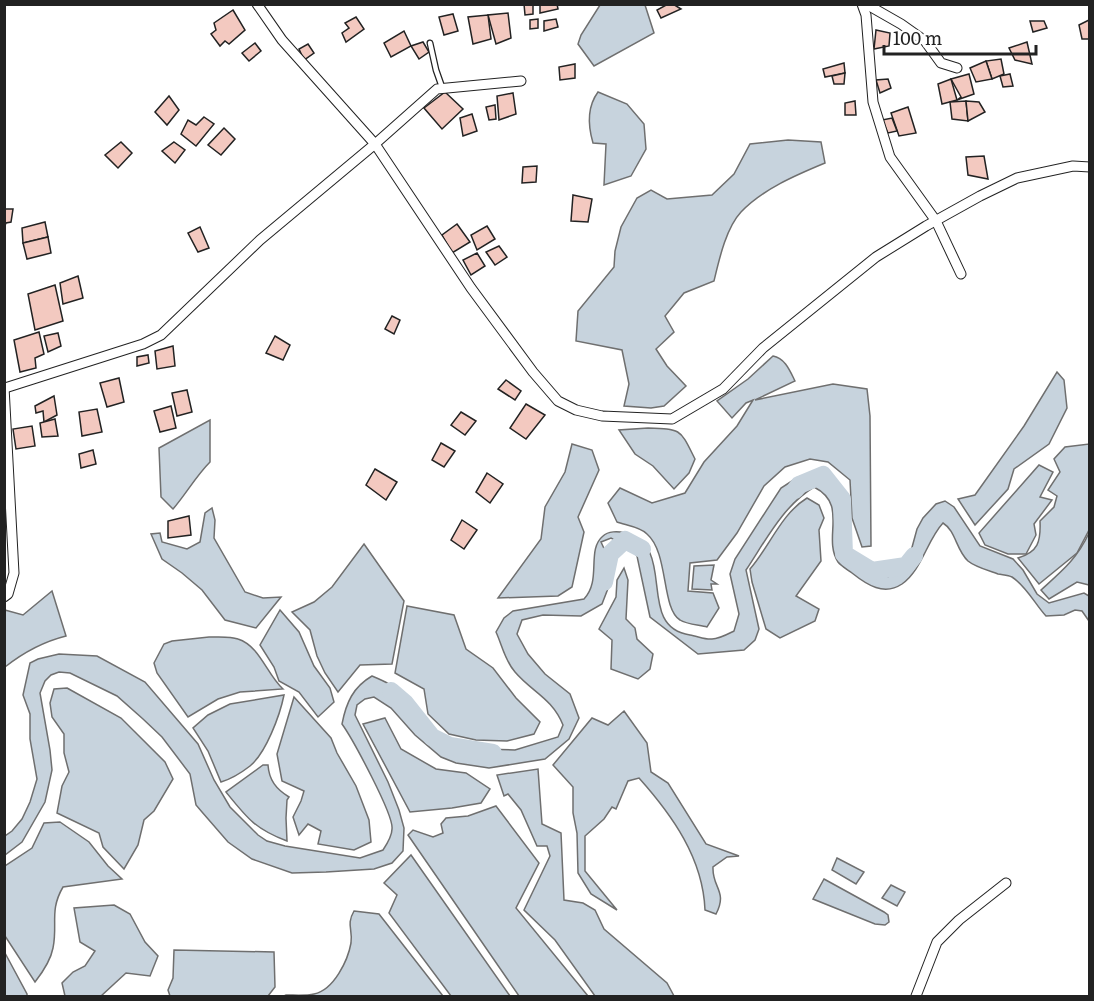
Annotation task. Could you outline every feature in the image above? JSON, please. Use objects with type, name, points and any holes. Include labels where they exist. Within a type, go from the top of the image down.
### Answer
[{"type":"street","points":[[256,4],[282,40],[375,144],[471,288],[533,372],[558,401],[576,410],[602,416],[672,419],[723,389],[763,348],[876,257],[936,221],[1017,178],[1073,166],[1089,167]]},
{"type":"street","points":[[864,4],[901,24],[925,41],[941,63],[957,68]]},
{"type":"street","points":[[864,4],[873,102],[890,158],[936,221],[961,274]]},
{"type":"street","points":[[4,597],[8,594],[14,573],[5,387],[143,344],[161,335],[260,240],[437,89],[521,81]]},
{"type":"street","points":[[916,996],[937,942],[959,920],[1006,883]]},
{"type":"lane","points":[[430,43],[442,87]]},
{"type":"shaded area","points":[[600,5],[645,5],[654,33],[594,66],[578,44],[581,35]]},
{"type":"shaded area","points":[[598,92],[627,104],[644,124],[646,149],[631,176],[604,185],[606,144],[593,143],[589,123],[590,110]]},
{"type":"shaded area","points":[[788,140],[821,142],[825,163],[759,196],[741,212],[727,235],[714,281],[684,293],[665,316],[674,332],[656,349],[667,366],[686,386],[664,406],[651,408],[624,406],[629,384],[622,350],[576,341],[578,311],[614,267],[621,227],[637,198],[651,190],[667,199],[712,195],[734,174],[750,144]]},
{"type":"shaded area","points":[[773,356],[784,362],[795,381],[755,400],[833,384],[867,389],[870,416],[871,546],[862,547],[852,518],[850,480],[828,462],[810,459],[785,467],[764,486],[737,533],[717,560],[690,563],[688,591],[713,593],[719,608],[707,627],[680,620],[674,614],[670,604],[659,554],[654,543],[641,530],[617,522],[608,503],[620,488],[652,503],[685,493],[704,462],[737,426],[753,400],[746,403],[732,418],[717,401],[748,379]]},
{"type":"shaded area","points":[[1057,372],[1064,380],[1067,408],[1049,444],[1014,469],[1008,489],[975,525],[958,499],[975,495],[1024,426]]},
{"type":"shaded area","points":[[210,420],[210,462],[173,509],[161,497],[159,448]]},
{"type":"shaded area","points":[[668,429],[679,433],[683,436],[695,459],[689,473],[674,489],[653,466],[635,454],[619,430]]},
{"type":"shaded area","points":[[572,444],[592,450],[599,470],[578,517],[584,532],[572,587],[558,596],[498,598],[541,539],[545,507],[565,472]]},
{"type":"shaded area","points":[[1089,444],[1089,530],[1077,553],[1039,584],[1018,558],[1030,553],[1037,545],[1040,521],[1054,507],[1057,496],[1048,490],[1060,472],[1054,459],[1065,447]]},
{"type":"shaded area","points":[[1039,465],[1053,472],[1040,497],[1052,500],[1034,524],[1036,535],[1026,554],[1008,554],[985,545],[979,533]]},
{"type":"shaded area","points":[[811,474],[835,495],[840,509],[840,537],[843,550],[851,563],[864,572],[888,577],[911,551],[917,529],[923,518],[936,504],[945,501],[954,507],[980,546],[1013,559],[1023,570],[1037,594],[1049,603],[1084,593],[1089,596],[1089,621],[1082,611],[1075,610],[1064,615],[1046,616],[1026,590],[1012,577],[983,569],[968,561],[951,531],[943,523],[909,578],[902,584],[889,589],[876,588],[838,562],[832,542],[833,512],[824,494],[814,487],[784,514],[746,570],[759,629],[755,640],[744,650],[698,654],[650,617],[637,556],[631,548],[611,538],[601,542],[612,566],[612,578],[602,604],[581,616],[543,615],[522,620],[517,634],[528,654],[545,674],[570,694],[579,718],[569,739],[545,759],[489,768],[456,763],[441,757],[415,735],[391,708],[374,697],[365,699],[357,705],[355,715],[388,782],[404,828],[403,851],[392,863],[374,869],[292,873],[252,859],[228,842],[196,805],[190,774],[162,737],[117,696],[70,673],[59,672],[51,675],[45,681],[40,693],[52,770],[45,802],[22,842],[5,855],[5,836],[22,819],[37,779],[30,739],[30,714],[23,695],[30,663],[38,659],[59,654],[97,656],[145,682],[198,744],[214,780],[230,807],[258,835],[267,841],[285,846],[360,858],[383,850],[392,829],[380,793],[342,724],[351,696],[365,680],[372,676],[401,692],[416,724],[441,748],[515,750],[558,737],[563,725],[553,708],[521,679],[506,658],[496,632],[504,618],[513,611],[584,599],[592,583],[595,549],[598,542],[608,533],[619,532],[641,541],[650,553],[655,569],[659,603],[664,618],[673,629],[707,639],[726,635],[734,631],[739,614],[730,574],[735,559],[781,488],[798,477]]},
{"type":"shaded area","points":[[807,498],[819,505],[824,518],[819,530],[821,561],[796,596],[819,609],[815,621],[780,638],[766,629],[750,569],[783,521]]},
{"type":"shaded area","points":[[212,508],[215,520],[214,538],[245,592],[263,598],[281,597],[256,628],[225,620],[202,590],[162,559],[151,534],[160,533],[162,542],[187,549],[200,542],[205,513]]},
{"type":"shaded area","points":[[1089,533],[1089,585],[1077,582],[1049,599],[1041,590],[1074,557]]},
{"type":"shaded area","points":[[364,544],[404,601],[392,664],[360,665],[338,692],[317,656],[310,630],[292,612],[314,602],[332,587]]},
{"type":"shaded area","points":[[714,565],[711,580],[717,584],[711,584],[712,590],[692,589],[694,566]]},
{"type":"shaded area","points":[[624,568],[628,580],[626,619],[635,628],[637,639],[653,654],[650,669],[638,679],[611,669],[612,640],[599,629],[616,597],[617,580]]},
{"type":"shaded area","points":[[52,591],[66,636],[34,648],[5,667],[5,610],[23,615]]},
{"type":"shaded area","points":[[407,606],[454,615],[466,649],[493,668],[516,698],[540,722],[534,734],[507,741],[476,740],[449,734],[428,714],[424,689],[395,673]]},
{"type":"shaded area","points":[[280,610],[299,632],[314,666],[330,688],[334,702],[318,717],[299,692],[279,681],[274,667],[260,645]]},
{"type":"shaded area","points":[[209,637],[231,637],[246,643],[258,654],[283,689],[240,692],[218,699],[188,717],[157,673],[154,663],[164,644]]},
{"type":"shaded area","points":[[67,688],[121,718],[165,762],[173,779],[154,811],[144,820],[138,845],[124,869],[103,847],[99,833],[57,813],[62,786],[69,772],[64,753],[64,734],[52,717],[50,703],[54,689]]},
{"type":"shaded area","points":[[284,695],[272,733],[262,752],[250,766],[221,782],[208,751],[193,728],[208,715],[230,704]]},
{"type":"shaded area","points":[[294,697],[331,738],[356,786],[369,820],[371,842],[354,850],[318,844],[321,831],[308,824],[299,835],[293,817],[304,791],[282,781],[277,754]]},
{"type":"shaded area","points":[[624,711],[647,743],[651,772],[668,783],[706,844],[739,856],[727,857],[713,867],[720,895],[716,914],[705,910],[698,873],[684,838],[663,807],[639,778],[628,781],[616,809],[612,807],[604,819],[585,836],[585,871],[617,910],[591,894],[578,873],[573,787],[553,765],[592,718],[608,725]]},
{"type":"shaded area","points":[[385,718],[401,749],[436,769],[466,773],[490,789],[481,803],[410,812],[363,724]]},
{"type":"shaded area","points":[[263,765],[268,765],[274,784],[289,797],[286,818],[287,841],[252,822],[226,792]]},
{"type":"shaded area","points":[[538,769],[542,824],[561,833],[564,900],[583,903],[595,910],[604,929],[667,983],[674,996],[595,996],[555,940],[524,910],[550,856],[547,846],[537,846],[521,810],[508,794],[504,796],[497,775]]},
{"type":"shaded area","points":[[496,806],[539,863],[516,908],[588,996],[519,996],[408,835],[413,830],[433,837],[443,833],[441,824],[446,818],[468,816]]},
{"type":"shaded area","points":[[60,822],[89,842],[122,879],[63,887],[56,903],[52,952],[35,982],[5,936],[5,866],[32,848],[44,823]]},
{"type":"shaded area","points":[[411,855],[510,996],[451,996],[389,913],[397,895],[384,883]]},
{"type":"shaded area","points":[[837,858],[864,872],[856,884],[832,870]]},
{"type":"shaded area","points":[[824,879],[884,912],[888,915],[889,922],[885,925],[875,924],[813,899]]},
{"type":"shaded area","points":[[891,885],[905,892],[897,906],[882,898]]},
{"type":"shaded area","points":[[114,905],[130,914],[145,942],[158,956],[150,976],[126,973],[101,996],[65,996],[62,983],[73,972],[85,966],[95,951],[80,942],[74,908]]},
{"type":"shaded area","points":[[354,911],[379,914],[443,996],[284,996],[314,994],[334,981],[349,950],[350,920]]},
{"type":"shaded area","points":[[174,950],[274,952],[275,987],[268,996],[170,996],[168,990],[173,978]]},
{"type":"shaded area","points":[[5,953],[27,994],[27,996],[5,996]]},
{"type":"building","points":[[524,4],[533,4],[533,14],[525,15]]},
{"type":"building","points":[[540,4],[557,4],[558,9],[540,13]]},
{"type":"building","points":[[668,4],[681,9],[661,18],[657,10]]},
{"type":"building","points":[[233,10],[245,30],[229,44],[225,41],[220,46],[211,34],[216,30],[214,23]]},
{"type":"building","points":[[508,13],[511,38],[496,44],[488,15]]},
{"type":"building","points":[[453,14],[458,31],[444,35],[439,17]]},
{"type":"building","points":[[488,15],[491,39],[473,44],[468,17]]},
{"type":"building","points":[[356,17],[364,29],[346,42],[342,33],[349,28],[345,23]]},
{"type":"building","points":[[538,19],[538,28],[530,29],[530,20]]},
{"type":"building","points":[[556,19],[558,27],[544,31],[544,21]]},
{"type":"building","points":[[1089,20],[1090,39],[1082,39],[1079,25]]},
{"type":"building","points":[[1030,21],[1044,21],[1047,28],[1033,32]]},
{"type":"building","points":[[876,30],[890,33],[889,46],[874,49]]},
{"type":"building","points":[[404,31],[411,46],[391,57],[384,43]]},
{"type":"building","points":[[423,42],[429,52],[419,59],[411,46]]},
{"type":"building","points":[[1027,42],[1032,64],[1015,60],[1009,48]]},
{"type":"building","points":[[255,43],[261,51],[249,61],[242,53]]},
{"type":"building","points":[[308,44],[314,53],[304,60],[299,49]]},
{"type":"building","points":[[1001,59],[1004,74],[992,79],[986,61]]},
{"type":"building","points":[[986,61],[992,79],[976,82],[970,68]]},
{"type":"building","points":[[844,63],[845,73],[825,77],[823,69]]},
{"type":"building","points":[[575,64],[575,78],[560,80],[559,67]]},
{"type":"building","points":[[845,73],[844,84],[834,84],[832,76]]},
{"type":"building","points":[[969,74],[974,94],[957,100],[961,97],[951,79]]},
{"type":"building","points":[[1010,74],[1013,86],[1003,87],[1000,76]]},
{"type":"building","points":[[888,79],[891,88],[880,93],[876,80]]},
{"type":"building","points":[[951,79],[957,100],[942,104],[938,84]]},
{"type":"building","points":[[445,92],[463,109],[442,129],[424,108]]},
{"type":"building","points":[[513,93],[516,114],[499,120],[497,96]]},
{"type":"building","points":[[169,96],[179,110],[167,125],[155,112]]},
{"type":"building","points":[[855,101],[856,115],[845,115],[845,103]]},
{"type":"building","points":[[966,101],[968,121],[952,119],[950,102]]},
{"type":"building","points":[[966,101],[979,102],[985,112],[968,121]]},
{"type":"building","points":[[495,105],[496,119],[489,120],[486,107]]},
{"type":"building","points":[[908,107],[916,133],[899,136],[891,113]]},
{"type":"building","points":[[472,114],[477,131],[463,136],[460,118]]},
{"type":"building","points":[[204,117],[214,124],[196,146],[181,134],[188,120],[196,125]]},
{"type":"building","points":[[892,118],[897,131],[888,133],[882,120]]},
{"type":"building","points":[[224,128],[235,139],[221,155],[208,145]]},
{"type":"building","points":[[121,142],[132,153],[118,168],[105,155]]},
{"type":"building","points":[[174,142],[185,150],[175,163],[162,151]]},
{"type":"building","points":[[984,156],[988,179],[968,175],[966,157]]},
{"type":"building","points":[[537,166],[536,182],[522,183],[523,167]]},
{"type":"building","points":[[573,195],[592,199],[588,222],[571,221]]},
{"type":"building","points":[[4,209],[13,209],[11,222],[6,223],[4,228]]},
{"type":"building","points":[[45,222],[48,237],[23,243],[22,228]]},
{"type":"building","points":[[457,224],[470,242],[452,253],[442,235]]},
{"type":"building","points":[[487,226],[495,239],[477,250],[471,235]]},
{"type":"building","points":[[200,227],[209,248],[198,252],[188,233]]},
{"type":"building","points":[[48,237],[51,253],[27,259],[23,243]]},
{"type":"building","points":[[499,246],[507,257],[495,265],[486,252]]},
{"type":"building","points":[[477,253],[485,266],[471,275],[463,260]]},
{"type":"building","points":[[78,276],[83,298],[63,304],[60,283]]},
{"type":"building","points":[[55,285],[63,321],[35,330],[28,294]]},
{"type":"building","points":[[392,316],[400,320],[394,334],[385,329]]},
{"type":"building","points":[[39,332],[44,354],[35,358],[36,368],[20,372],[14,340]]},
{"type":"building","points":[[58,333],[61,346],[48,352],[44,336]]},
{"type":"building","points":[[275,336],[290,345],[283,360],[266,353]]},
{"type":"building","points":[[173,346],[175,366],[157,369],[155,351]]},
{"type":"building","points":[[148,355],[149,363],[137,366],[137,357]]},
{"type":"building","points":[[119,378],[124,402],[107,407],[100,383]]},
{"type":"building","points":[[506,380],[521,391],[515,400],[498,389]]},
{"type":"building","points":[[187,390],[192,412],[177,416],[172,393]]},
{"type":"building","points":[[54,396],[57,415],[44,422],[43,411],[36,413],[35,406]]},
{"type":"building","points":[[526,404],[545,415],[526,439],[510,428]]},
{"type":"building","points":[[171,406],[176,428],[160,432],[154,411]]},
{"type":"building","points":[[97,409],[102,432],[82,436],[79,412]]},
{"type":"building","points":[[461,412],[476,421],[465,435],[451,425]]},
{"type":"building","points":[[55,419],[58,436],[42,437],[40,423]]},
{"type":"building","points":[[32,426],[35,446],[16,449],[13,429]]},
{"type":"building","points":[[441,443],[455,451],[444,467],[432,460]]},
{"type":"building","points":[[93,450],[96,464],[81,468],[79,454]]},
{"type":"building","points":[[375,469],[397,482],[386,500],[366,485]]},
{"type":"building","points":[[487,473],[503,484],[490,503],[476,492]]},
{"type":"building","points":[[189,516],[191,535],[168,538],[168,521]]},
{"type":"building","points":[[462,520],[477,530],[464,549],[451,540]]},
{"type":"waterway","points":[[795,490],[799,485],[823,475],[842,499],[844,554],[872,571],[906,566],[914,556]]},
{"type":"waterway","points":[[604,582],[610,554],[625,540],[642,549]]},
{"type":"waterway","points":[[391,691],[405,703],[432,737],[450,746],[493,753]]}]
